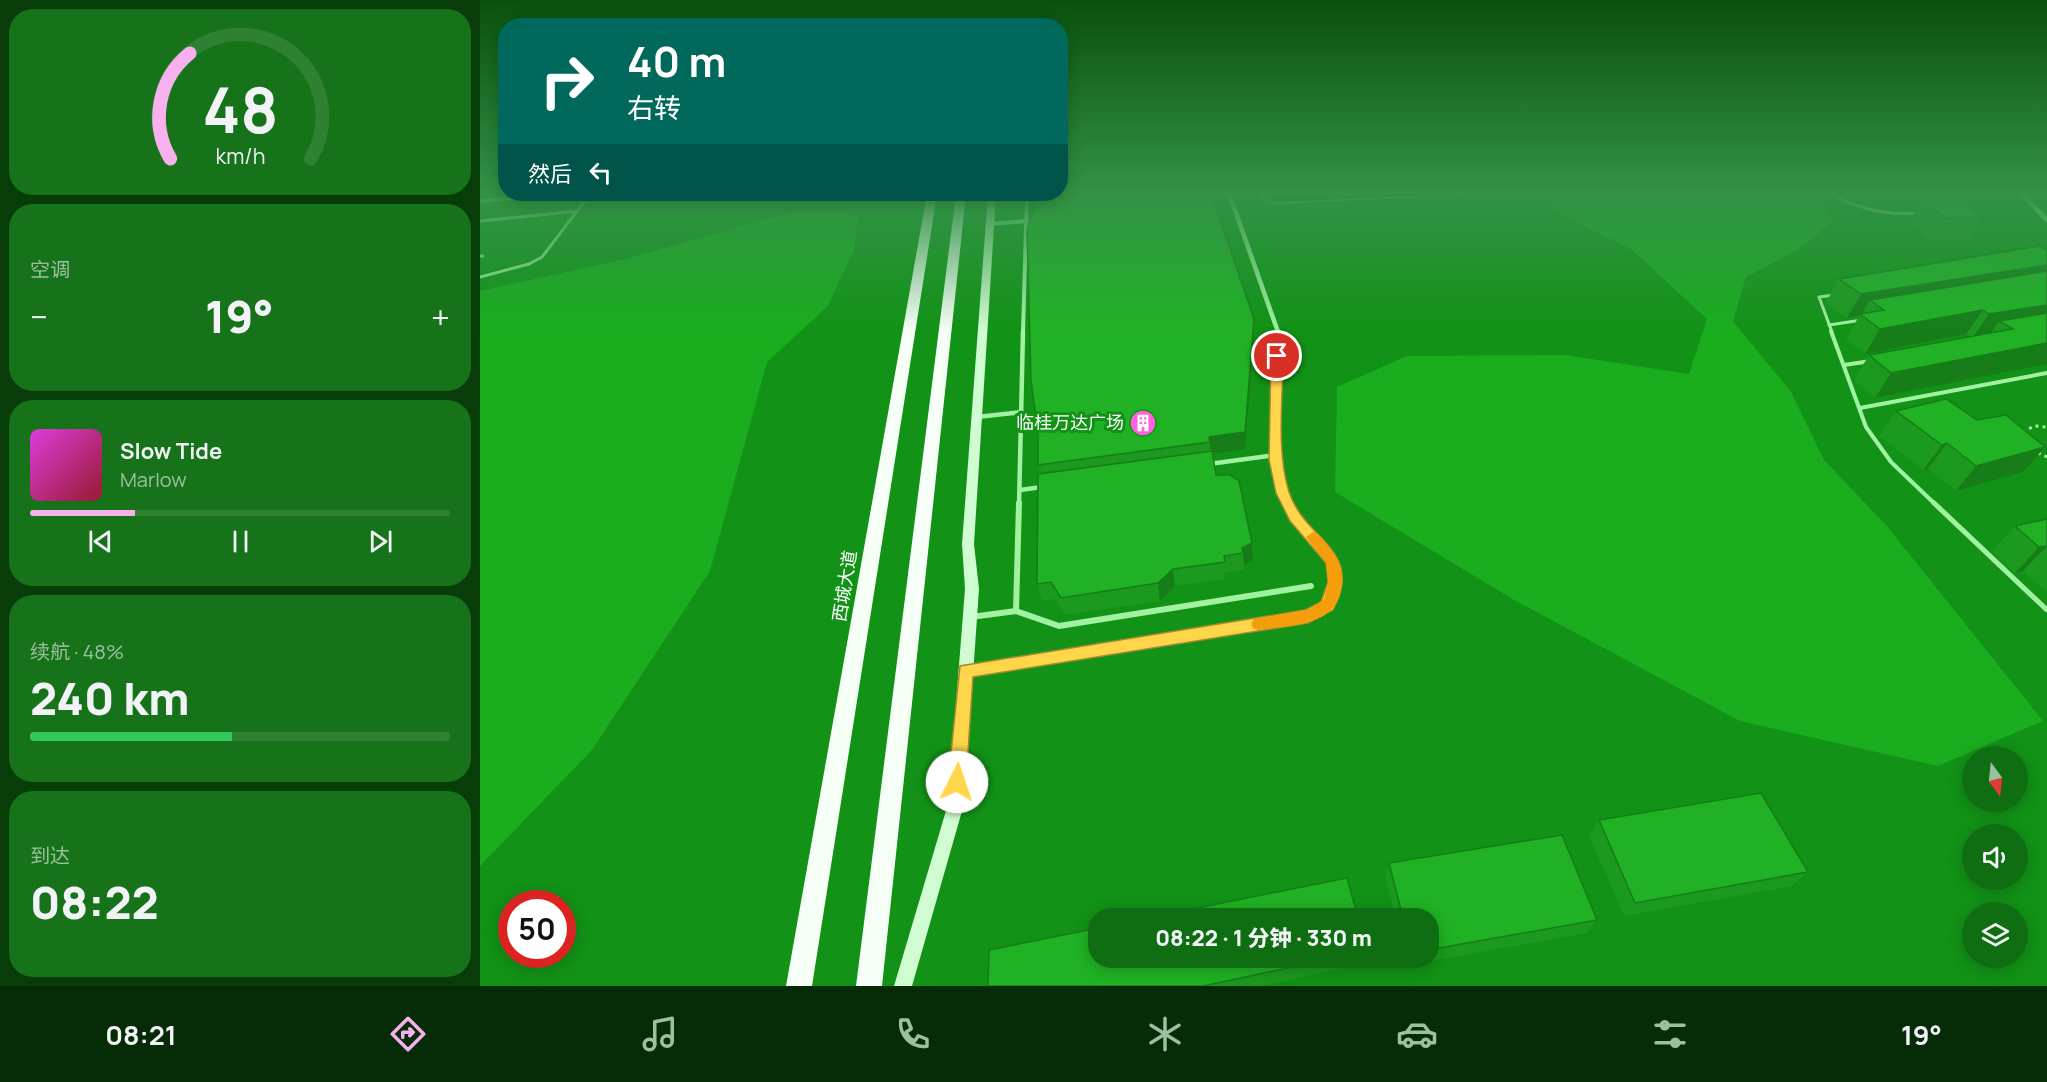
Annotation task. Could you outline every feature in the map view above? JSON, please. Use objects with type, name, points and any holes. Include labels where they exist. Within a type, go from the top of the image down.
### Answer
[{"type":"highway","name":"西城大道","points":[[799,986],[923,239]]},
{"type":"highway","points":[[869,986],[956,239]]},
{"type":"main road","points":[[903,986],[956,804],[972,590],[968,544],[989,239]]},
{"type":"street","points":[[1017,611],[1026,239]]},
{"type":"street","points":[[966,671],[1308,616],[1323,610],[1331,602],[1334,592],[1333,561],[1302,527],[1286,501],[1276,455],[1275,376],[1279,335],[1245,239]]},
{"type":"street","points":[[977,417],[1022,412]]},
{"type":"street","points":[[1206,465],[1276,455]]},
{"type":"street","points":[[1020,490],[1055,485]]},
{"type":"street","points":[[969,618],[1017,611],[1059,626],[1311,586]]},
{"type":"lane","points":[[480,277],[529,264],[543,257],[557,239]]},
{"type":"lane","points":[[1841,294],[1819,297],[1866,427],[1891,462],[2047,610]]},
{"type":"lane","points":[[1829,326],[1863,320]]},
{"type":"lane","points":[[1844,365],[1878,359]]},
{"type":"lane","points":[[1860,408],[2047,373]]},
{"type":"path","points":[[2022,437],[2027,428],[2047,427]]},
{"type":"path","points":[[2034,450],[2047,458]]},
{"type":"shaded area","points":[[696,239],[855,239],[854,250],[827,307],[767,362],[710,571],[592,750],[480,866],[480,291],[626,259]]},
{"type":"shaded area","points":[[1611,239],[1811,239],[1797,250],[1746,277],[1733,321],[1791,392],[1824,460],[1886,525],[2043,721],[1985,746],[1962,746],[1962,756],[1938,766],[1740,721],[1514,600],[1335,492],[1337,387],[1407,356],[1565,355],[1689,374],[1707,319],[1631,249]]},
{"type":"building","points":[[1027,239],[1227,239],[1254,319],[1245,432],[1209,437],[1210,442],[1038,465],[1038,432],[1031,380]]},
{"type":"building","points":[[2040,246],[2047,250],[2047,265],[1861,294],[1839,279]]},
{"type":"building","points":[[2047,271],[2047,305],[1989,314],[1983,310],[1880,329],[1860,314],[1884,310],[1870,300]]},
{"type":"building","points":[[2047,313],[2047,343],[1891,373],[1869,355],[2013,329],[1999,321]]},
{"type":"building","points":[[1946,399],[1977,420],[2006,415],[2045,447],[1976,466],[1947,443],[1942,445],[1896,411]]},
{"type":"building","points":[[1212,451],[1216,475],[1230,475],[1239,481],[1252,543],[1242,548],[1243,553],[1224,556],[1225,562],[1173,569],[1158,583],[1061,598],[1051,582],[1037,584],[1038,474]]},
{"type":"building","points":[[2047,519],[2047,546],[2039,547],[2015,526]]},
{"type":"building","points":[[1761,793],[1808,872],[1635,903],[1599,820]]},
{"type":"building","points":[[1562,835],[1597,920],[1439,948],[1439,908],[1400,908],[1389,863]]},
{"type":"building","points":[[1347,878],[1355,908],[1198,908]]},
{"type":"building","points":[[1088,930],[1088,968],[1287,968],[1203,986],[988,986],[989,950]]},
{"type":"slow traffic","points":[[1259,624],[1319,613],[1331,602],[1336,582],[1335,568],[1329,554],[1313,537]]},
{"type":"place","name":"临桂万达广场","points":[[1143,423]]},
{"type":"route","points":[[957,782],[966,671],[1308,616],[1319,613],[1328,606],[1333,597],[1336,582],[1333,561],[1295,518],[1283,493],[1276,460],[1275,376],[1277,356]]}]
